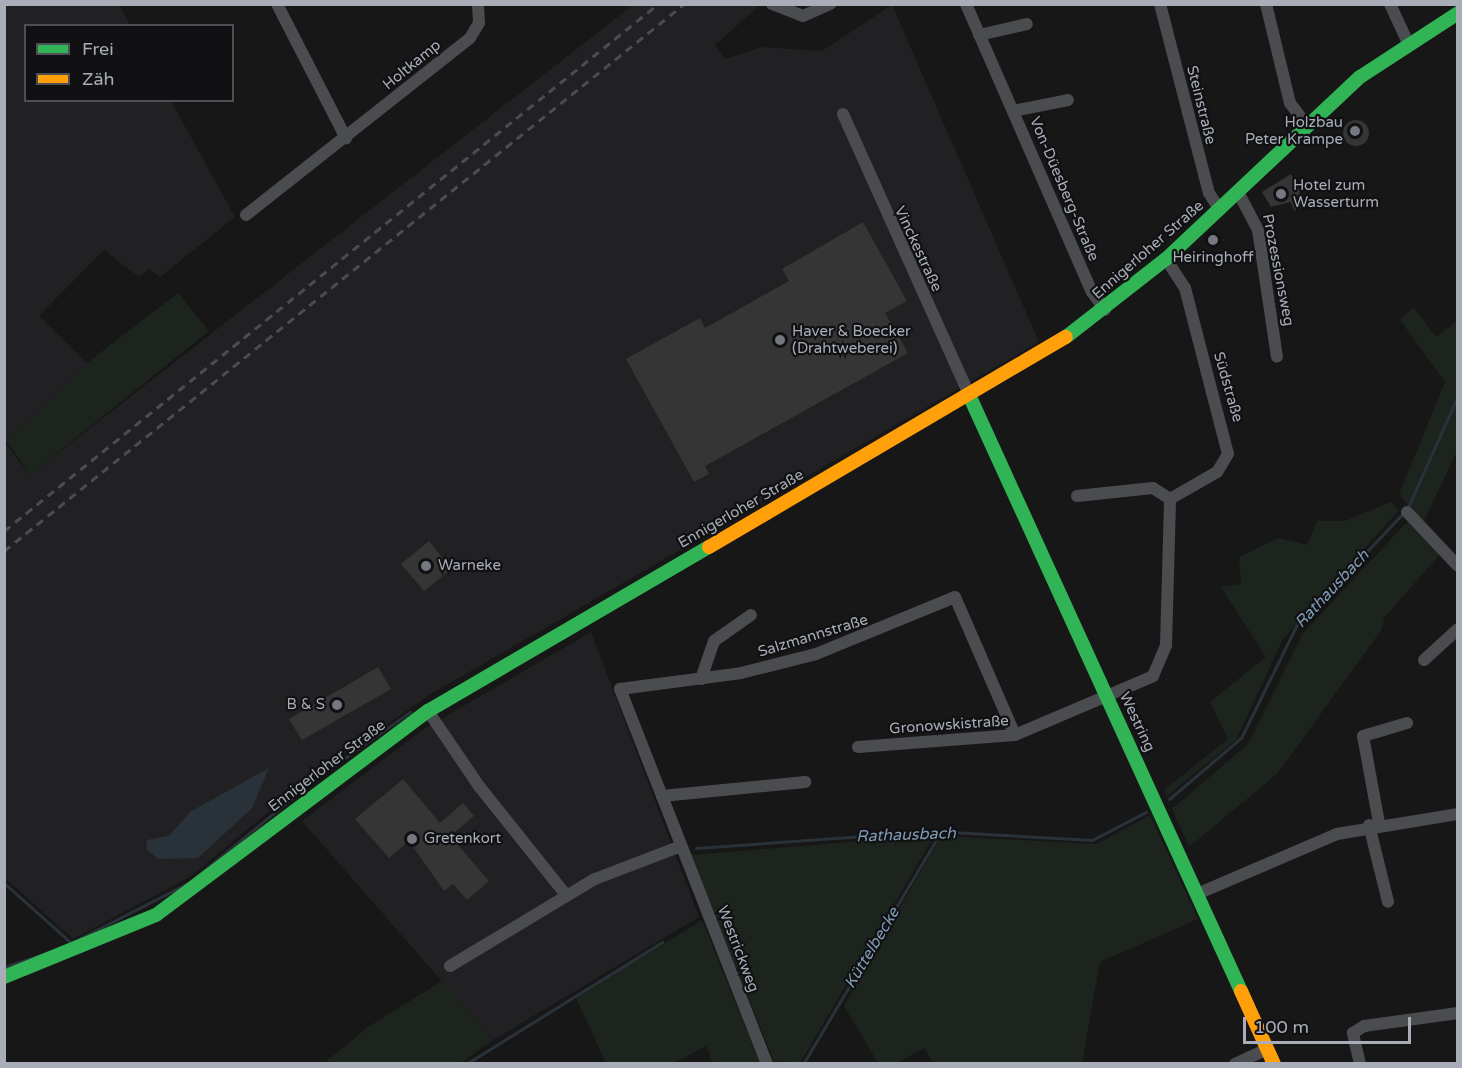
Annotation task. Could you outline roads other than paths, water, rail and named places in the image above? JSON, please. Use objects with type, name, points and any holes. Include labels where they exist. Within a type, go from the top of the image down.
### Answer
[{"type":"main road","name":"Ennigerloher Straße","points":[[4,977],[119,934],[193,892],[320,788],[429,711],[969,395],[1105,310],[1220,210],[1306,124],[1360,77],[1458,13]]},
{"type":"main road","name":"Westring","points":[[969,395],[1274,1064]]},
{"type":"street","points":[[277,4],[346,138]]},
{"type":"street","name":"Holtkamp","points":[[246,215],[470,38],[479,23],[478,4]]},
{"type":"street","points":[[772,4],[785,14],[803,16],[830,4]]},
{"type":"street","name":"Von-Düesberg-Straße","points":[[966,4],[1092,292],[1105,310]]},
{"type":"street","name":"Steinstraße","points":[[1161,4],[1209,193],[1220,210]]},
{"type":"street","points":[[1266,4],[1290,103],[1306,124]]},
{"type":"street","points":[[1390,4],[1409,45]]},
{"type":"street","points":[[979,35],[1027,24]]},
{"type":"street","name":"Von-Düesberg-Straße","points":[[1013,111],[1068,100]]},
{"type":"street","name":"Vinckestraße","points":[[843,114],[969,395]]},
{"type":"street","name":"Prozessionsweg","points":[[1238,192],[1258,230],[1277,357]]},
{"type":"street","name":"Südstraße","points":[[1166,259],[1185,288],[1228,454],[1217,472],[1170,500]]},
{"type":"street","points":[[1077,496],[1153,488],[1170,500],[1162,666],[1153,676],[1107,697]]},
{"type":"street","points":[[1407,512],[1458,566]]},
{"type":"street","name":"Salzmannstraße","points":[[620,689],[701,679],[844,645],[955,597],[1015,735]]},
{"type":"street","points":[[701,679],[714,641],[751,615]]},
{"type":"street","points":[[1424,660],[1458,629]]},
{"type":"street","name":"Westrickweg","points":[[620,689],[767,1064]]},
{"type":"street","name":"Gronowskistraße","points":[[858,747],[1015,735],[1107,697]]},
{"type":"street","points":[[429,711],[479,786],[566,895]]},
{"type":"street","points":[[1388,902],[1374,824],[1363,736],[1407,723]]},
{"type":"street","points":[[662,796],[805,782]]},
{"type":"street","points":[[1197,894],[1304,846],[1374,824],[1458,814]]},
{"type":"street","points":[[450,966],[566,895],[681,846]]},
{"type":"street","points":[[1360,1064],[1353,1033],[1364,1026],[1458,1013]]},
{"type":"street","points":[[1235,1064],[1267,1049]]},
{"type":"waterway","name":"Rathausbach","points":[[1408,507],[1458,396]]},
{"type":"waterway","name":"Rathausbach","points":[[1169,799],[1241,738],[1296,626],[1404,512]]},
{"type":"waterway","points":[[4,883],[71,943],[190,882],[316,778],[410,712]]},
{"type":"waterway","name":"Rathausbach","points":[[696,848],[934,831],[1092,840],[1146,812]]},
{"type":"waterway","name":"Küttelbecke","points":[[803,1064],[941,832]]},
{"type":"waterway","name":"Rathausbach","points":[[466,1064],[662,942]]},
{"type":"waterway","points":[[4,967],[61,948]]},
{"type":"railway","points":[[4,531],[658,4]]},
{"type":"railway","points":[[4,551],[684,4]]},
{"type":"place","name":"Holzbau Peter Krampe","points":[[1355,131]]},
{"type":"place","name":"Hotel zum Wasserturm","points":[[1281,194]]},
{"type":"place","name":"Heiringhoff","points":[[1213,240]]},
{"type":"place","name":"Haver & Boecker (Drahtweberei)","points":[[780,340]]},
{"type":"place","name":"Warneke","points":[[426,566]]},
{"type":"place","name":"B & S","points":[[337,705]]},
{"type":"place","name":"Gretenkort","points":[[412,839]]}]
